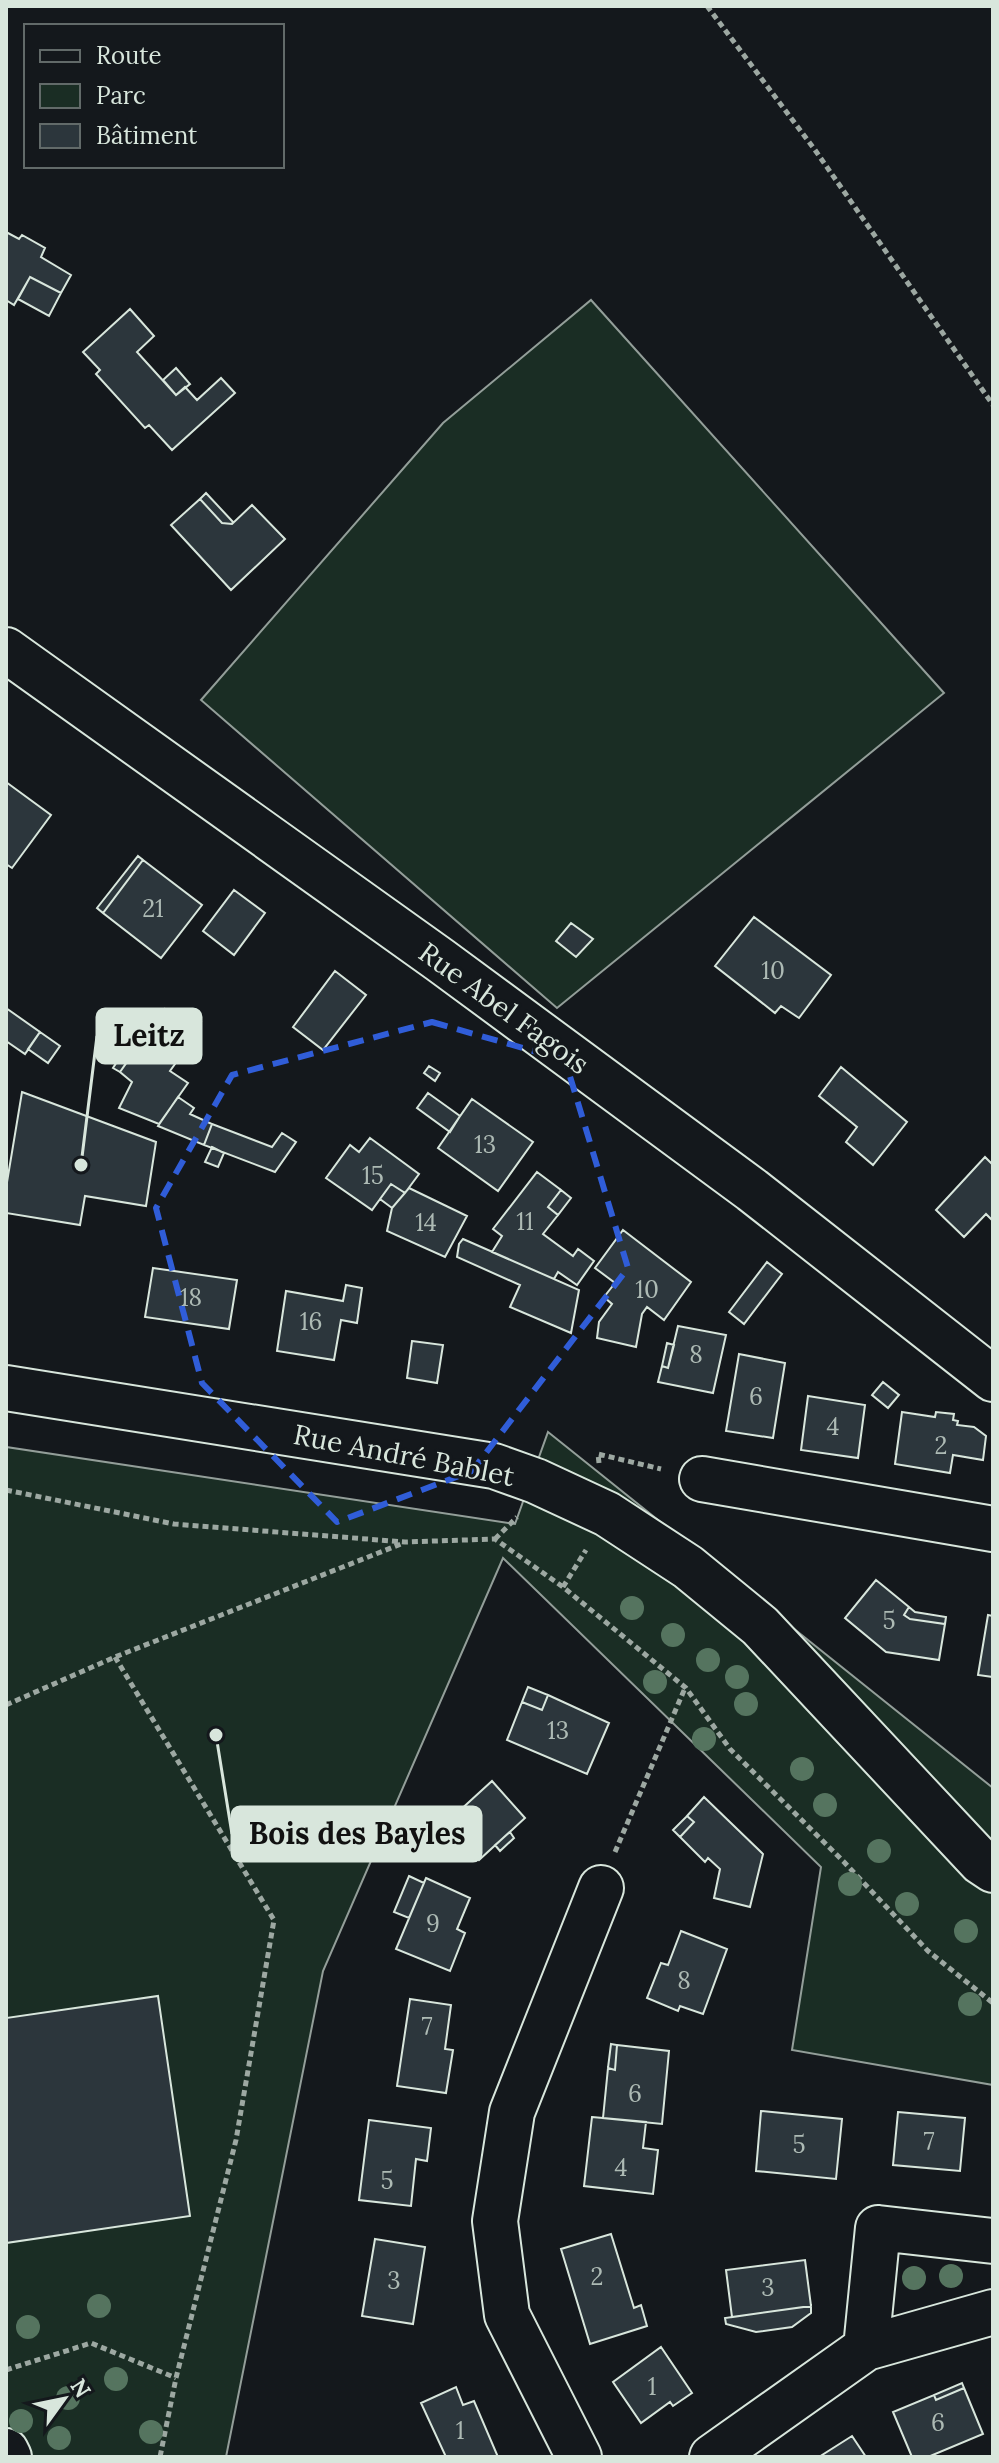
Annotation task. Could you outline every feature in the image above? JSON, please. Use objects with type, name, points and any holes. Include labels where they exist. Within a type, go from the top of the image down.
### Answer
[{"type":"street","name":"Rue Abel Fagois","points":[[6,650],[427,951],[987,1362]]},
{"type":"street","name":"Rue André Bablet","points":[[6,1388],[494,1466],[536,1481],[607,1514],[688,1567],[760,1626],[981,1862],[993,1870]]},
{"type":"street","points":[[702,1479],[993,1529]]},
{"type":"street","points":[[579,2457],[507,2315],[495,2221],[512,2112],[601,1888]]},
{"type":"street","points":[[866,2348],[878,2228],[993,2241]]},
{"type":"street","points":[[712,2457],[866,2348],[993,2312]]},
{"type":"street","points":[[6,2451],[9,2457]]},
{"type":"path","points":[[707,6],[815,150],[993,405]]},
{"type":"path","points":[[607,1514],[598,1454],[702,1479]]},
{"type":"path","points":[[6,1490],[174,1524],[405,1542],[495,1539],[563,1587],[686,1688],[730,1749],[928,1951],[993,2003]]},
{"type":"path","points":[[6,1705],[115,1657],[405,1542]]},
{"type":"path","points":[[115,1657],[274,1920],[236,2140],[176,2378],[160,2457]]},
{"type":"path","points":[[601,1888],[658,1747],[686,1688]]},
{"type":"path","points":[[6,2370],[91,2343],[176,2378]]},
{"type":"highlighted area","points":[[432,1022],[565,1060],[628,1268],[472,1471],[337,1522],[202,1383],[156,1208],[232,1075]]},
{"type":"green space","points":[[591,300],[944,693],[557,1008],[201,700],[443,423]]},
{"type":"green space","points":[[548,1432],[993,1788],[993,2085],[792,2050],[821,1867],[503,1558],[323,1971],[226,2457],[6,2457],[6,1447],[515,1524]]},
{"type":"building","points":[[6,232],[19,239],[22,235],[45,248],[41,257],[71,275],[61,293],[30,277],[14,305],[6,300]]},
{"type":"building","points":[[30,277],[61,293],[49,316],[18,299]]},
{"type":"building","points":[[130,309],[154,336],[137,352],[176,395],[185,387],[197,400],[221,378],[235,393],[172,450],[149,425],[145,428],[96,374],[100,370],[83,352]]},
{"type":"building","points":[[176,368],[190,384],[176,395],[163,380]]},
{"type":"building","points":[[206,493],[232,524],[222,523],[200,499]]},
{"type":"building","points":[[200,499],[222,523],[232,524],[252,505],[285,539],[231,590],[171,525]]},
{"type":"building","points":[[6,782],[51,815],[12,868],[6,864]]},
{"type":"building","points":[[138,856],[143,860],[103,913],[97,908]]},
{"type":"building","points":[[143,860],[202,905],[161,958],[103,913]]},
{"type":"building","points":[[234,890],[265,913],[234,955],[203,931]]},
{"type":"building","points":[[754,917],[831,975],[799,1018],[781,1006],[775,1013],[715,966]]},
{"type":"building","points":[[571,923],[593,939],[576,957],[556,941]]},
{"type":"building","points":[[335,971],[366,995],[323,1050],[293,1027]]},
{"type":"building","points":[[6,1008],[40,1032],[25,1054],[6,1041]]},
{"type":"building","points":[[165,1009],[198,1032],[170,1071],[188,1083],[159,1124],[119,1108],[132,1082],[120,1072]]},
{"type":"building","points":[[188,1013],[201,1022],[196,1031],[182,1021]]},
{"type":"building","points":[[40,1032],[60,1046],[48,1063],[28,1049]]},
{"type":"building","points":[[124,1051],[131,1056],[120,1072],[113,1068]]},
{"type":"building","points":[[429,1066],[440,1073],[435,1081],[424,1073]]},
{"type":"building","points":[[841,1067],[907,1122],[873,1165],[846,1142],[857,1127],[819,1096]]},
{"type":"building","points":[[22,1092],[156,1142],[146,1206],[85,1196],[80,1225],[6,1213],[6,1188]]},
{"type":"building","points":[[428,1093],[460,1116],[450,1132],[417,1108]]},
{"type":"building","points":[[178,1097],[194,1108],[190,1114],[212,1124],[204,1145],[158,1126]]},
{"type":"building","points":[[472,1099],[533,1142],[498,1191],[438,1148]]},
{"type":"building","points":[[212,1124],[272,1147],[282,1133],[296,1142],[275,1172],[204,1145]]},
{"type":"building","points":[[370,1138],[419,1174],[405,1193],[391,1184],[372,1210],[326,1178],[350,1145],[359,1152]]},
{"type":"building","points":[[212,1147],[224,1153],[218,1167],[205,1162]]},
{"type":"building","points":[[985,1157],[993,1165],[993,1221],[986,1214],[964,1237],[936,1210]]},
{"type":"building","points":[[537,1172],[561,1190],[548,1207],[558,1215],[543,1234],[573,1256],[578,1249],[594,1261],[577,1285],[558,1272],[554,1279],[492,1252],[502,1236],[493,1229]]},
{"type":"building","points":[[391,1184],[405,1193],[392,1208],[380,1199]]},
{"type":"building","points":[[409,1188],[467,1216],[445,1257],[387,1231],[392,1208]]},
{"type":"building","points":[[561,1190],[571,1198],[558,1215],[548,1207]]},
{"type":"building","points":[[623,1230],[691,1282],[664,1320],[647,1307],[642,1314],[636,1347],[597,1338],[599,1322],[612,1304],[604,1297],[615,1283],[595,1268]]},
{"type":"building","points":[[463,1239],[579,1290],[571,1333],[510,1307],[520,1285],[457,1257]]},
{"type":"building","points":[[767,1262],[782,1274],[744,1324],[729,1312]]},
{"type":"building","points":[[153,1268],[237,1280],[229,1329],[145,1317]]},
{"type":"building","points":[[346,1285],[362,1288],[357,1323],[341,1320],[334,1360],[277,1351],[286,1291],[343,1301]]},
{"type":"building","points":[[678,1326],[726,1335],[713,1393],[658,1382],[662,1366],[668,1368]]},
{"type":"building","points":[[412,1341],[443,1345],[437,1383],[407,1378]]},
{"type":"building","points":[[667,1343],[674,1345],[668,1368],[662,1366]]},
{"type":"building","points":[[739,1354],[785,1363],[773,1438],[726,1431]]},
{"type":"building","points":[[883,1382],[899,1395],[888,1408],[872,1395]]},
{"type":"building","points":[[808,1396],[865,1405],[858,1458],[801,1450]]},
{"type":"building","points":[[902,1412],[935,1417],[936,1412],[954,1414],[953,1420],[958,1421],[957,1425],[974,1427],[986,1436],[983,1460],[953,1455],[950,1473],[895,1464]]},
{"type":"building","points":[[876,1580],[909,1607],[904,1615],[910,1619],[945,1624],[939,1660],[886,1652],[845,1618]]},
{"type":"building","points":[[909,1607],[915,1612],[946,1617],[945,1624],[910,1619],[904,1615]]},
{"type":"building","points":[[988,1615],[993,1616],[993,1677],[978,1675]]},
{"type":"building","points":[[528,1687],[548,1695],[542,1710],[522,1702]]},
{"type":"building","points":[[548,1695],[609,1723],[587,1774],[507,1740],[522,1702],[542,1710]]},
{"type":"building","points":[[492,1781],[525,1818],[479,1860],[446,1823]]},
{"type":"building","points":[[704,1797],[763,1854],[750,1907],[714,1898],[720,1869],[708,1858],[705,1862],[680,1837],[694,1822],[687,1816]]},
{"type":"building","points":[[687,1816],[694,1822],[680,1837],[673,1830]]},
{"type":"building","points":[[510,1832],[514,1838],[500,1851],[495,1845]]},
{"type":"building","points":[[409,1876],[424,1883],[409,1918],[394,1912]]},
{"type":"building","points":[[426,1878],[470,1898],[457,1929],[465,1933],[450,1971],[396,1949]]},
{"type":"building","points":[[681,1931],[727,1949],[703,2014],[680,2006],[678,2011],[647,1998],[661,1963],[668,1965]]},
{"type":"building","points":[[158,1996],[190,2216],[6,2243],[6,2018]]},
{"type":"building","points":[[410,1999],[451,2005],[445,2049],[453,2050],[446,2093],[397,2086]]},
{"type":"building","points":[[611,2044],[617,2045],[615,2070],[608,2068]]},
{"type":"building","points":[[617,2045],[669,2051],[662,2124],[603,2118],[608,2068],[615,2070]]},
{"type":"building","points":[[761,2111],[842,2119],[836,2179],[756,2171]]},
{"type":"building","points":[[898,2112],[965,2118],[960,2171],[893,2165]]},
{"type":"building","points":[[592,2117],[646,2122],[643,2148],[658,2150],[653,2194],[584,2186]]},
{"type":"building","points":[[369,2120],[431,2128],[427,2161],[416,2159],[411,2206],[359,2200]]},
{"type":"building","points":[[611,2234],[634,2308],[641,2305],[647,2326],[590,2344],[561,2249]]},
{"type":"building","points":[[375,2239],[425,2247],[413,2324],[362,2316]]},
{"type":"building","points":[[805,2260],[811,2306],[732,2317],[726,2270]]},
{"type":"building","points":[[811,2306],[811,2313],[792,2327],[756,2332],[726,2324],[725,2318]]},
{"type":"building","points":[[661,2347],[692,2393],[673,2406],[670,2402],[641,2423],[613,2382]]},
{"type":"building","points":[[962,2383],[964,2388],[936,2400],[934,2395]]},
{"type":"building","points":[[456,2387],[463,2405],[474,2401],[498,2457],[446,2457],[421,2403]]},
{"type":"building","points":[[964,2388],[983,2434],[928,2457],[912,2457],[893,2412],[934,2395],[936,2400]]},
{"type":"building","points":[[852,2436],[866,2457],[819,2457]]},
{"type":"place","name":"Leitz","points":[[81,1165]]},
{"type":"place","name":"Bois des Bayles","points":[[216,1735]]}]
